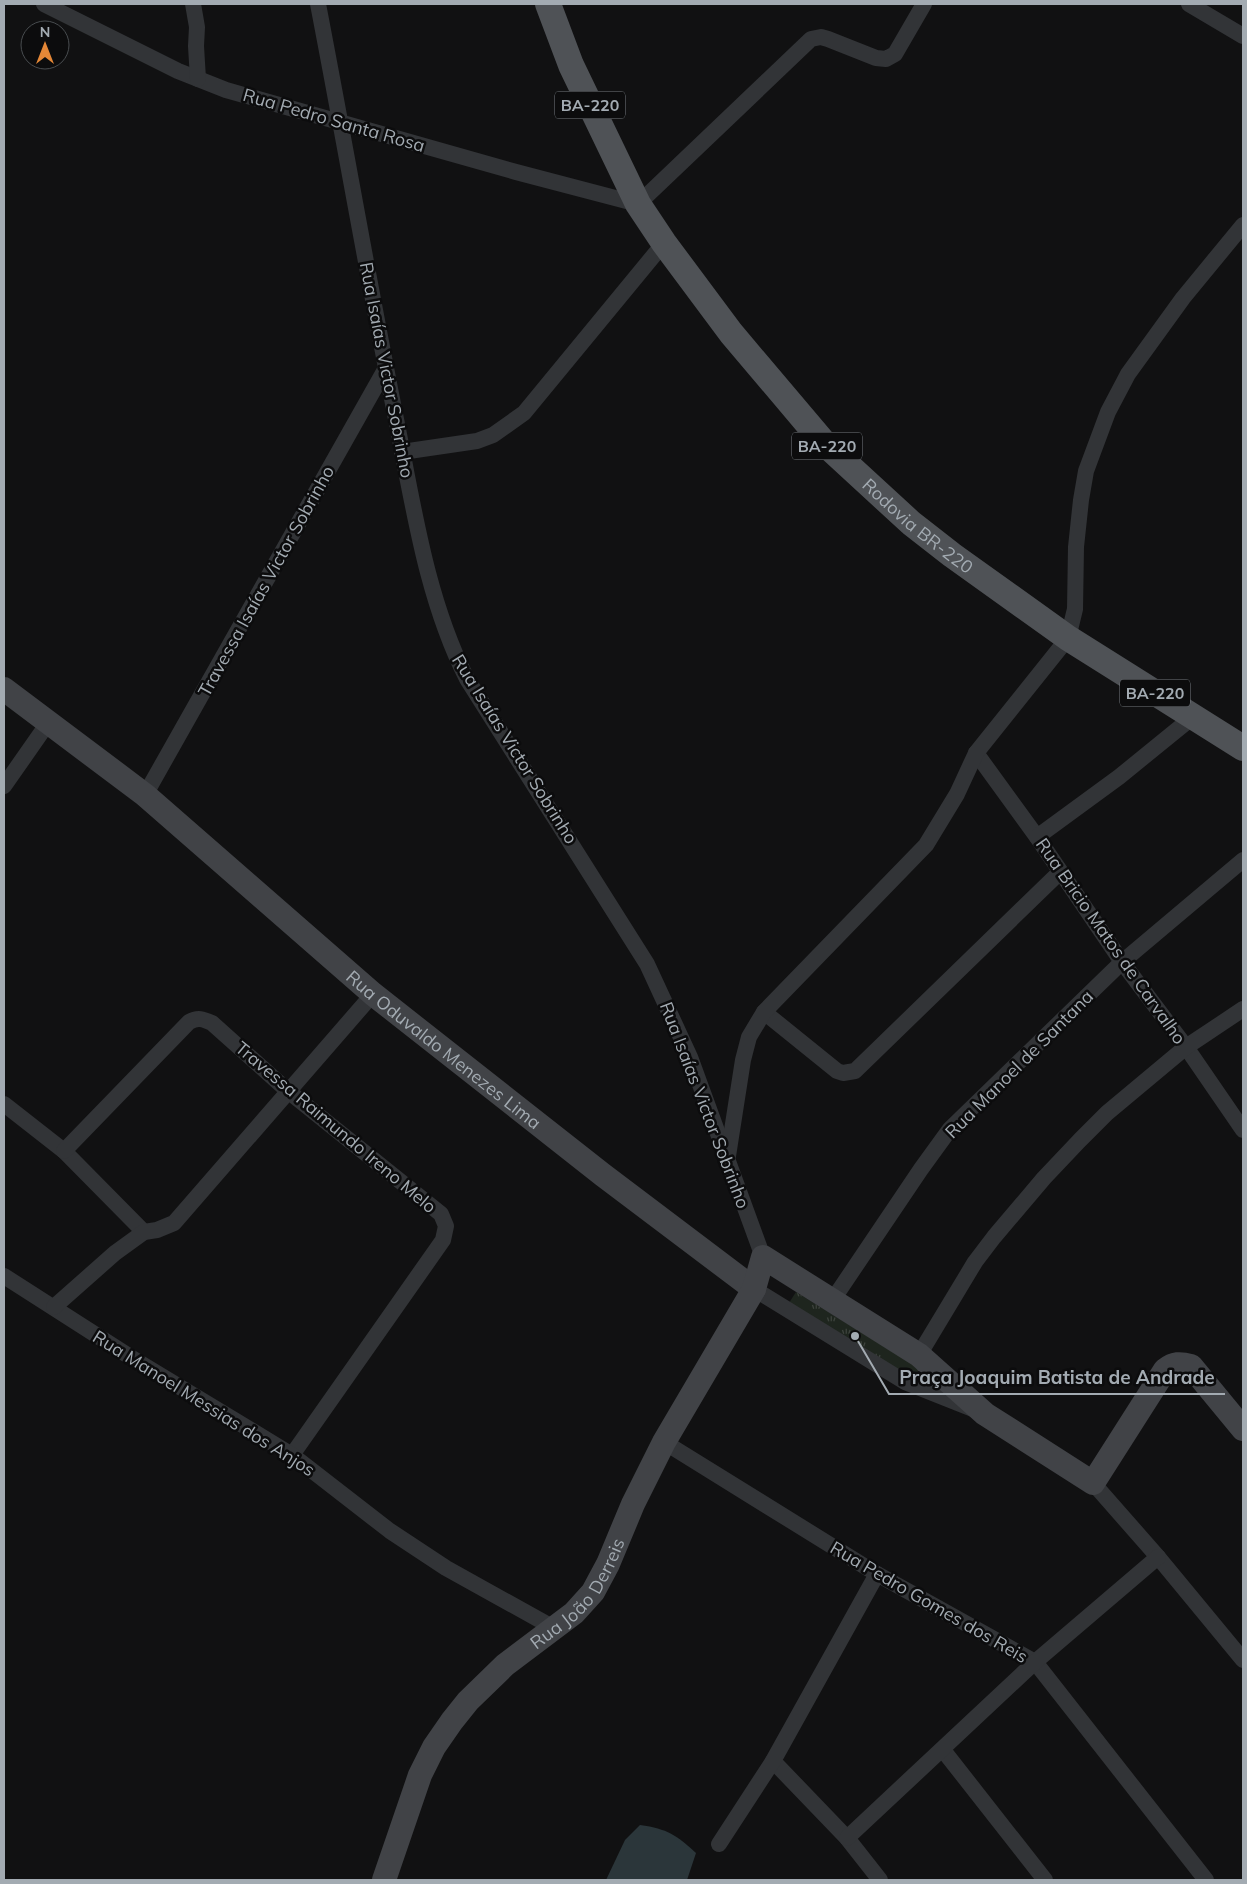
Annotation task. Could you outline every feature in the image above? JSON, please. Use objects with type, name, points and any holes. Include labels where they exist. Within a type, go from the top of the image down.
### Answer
[{"type":"main road","name":"BA-220","points":[[548,4],[571,65],[638,204]]},
{"type":"main road","name":"Rodovia BR-220","points":[[638,204],[664,243],[751,359],[824,443],[911,523],[952,555],[1068,638]]},
{"type":"main road","name":"BA-220","points":[[1068,638],[1243,748]]},
{"type":"street","name":"Rua Pedro Santa Rosa","points":[[44,4],[178,71],[226,90],[516,172],[638,204]]},
{"type":"street","points":[[193,4],[197,27],[198,79]]},
{"type":"street","name":"Rua Isaías Victor Sobrinho","points":[[318,4],[402,452],[430,582],[454,652],[467,678],[647,964],[690,1058],[763,1257]]},
{"type":"street","points":[[638,204],[811,39],[821,37],[876,58],[886,59],[895,54],[924,4]]},
{"type":"street","points":[[1189,4],[1243,36]]},
{"type":"street","points":[[727,1158],[743,1060],[749,1037],[764,1012],[926,845],[953,802],[976,753],[1068,638],[1075,609],[1076,546],[1081,500],[1086,472],[1108,412],[1128,374],[1166,321],[1243,225]]},
{"type":"street","points":[[402,452],[477,441],[493,435],[524,413],[664,243]]},
{"type":"street","name":"Travessa Isaías Victor Sobrinho","points":[[146,795],[386,368]]},
{"type":"street","name":"Rua Oduvaldo Menezes Lima","points":[[4,689],[146,795],[373,994],[604,1175],[754,1289]]},
{"type":"street","points":[[1037,837],[1120,777],[1194,716]]},
{"type":"street","points":[[4,786],[48,723]]},
{"type":"street","name":"Rua Bricio Matos de Carvalho","points":[[976,753],[1037,837],[1122,962],[1186,1047],[1243,1130]]},
{"type":"street","name":"Rua Manoel de Santana","points":[[832,1301],[950,1129],[1122,962],[1243,860]]},
{"type":"street","points":[[764,1012],[837,1071],[843,1073],[855,1071],[1060,872]]},
{"type":"street","points":[[54,1308],[115,1253],[144,1232],[166,1228],[174,1223],[373,994]]},
{"type":"street","points":[[919,1355],[975,1262],[1044,1178],[1107,1113],[1186,1047],[1243,1009]]},
{"type":"street","name":"Travessa Raimundo Ireno Melo","points":[[64,1151],[189,1022],[195,1018],[201,1018],[212,1023],[288,1091],[441,1214],[446,1226],[443,1240],[292,1455]]},
{"type":"street","points":[[4,1104],[64,1151],[144,1232]]},
{"type":"street","points":[[763,1257],[919,1355],[985,1414],[1093,1483],[1158,1557],[1243,1660]]},
{"type":"street","name":"Rua João Derreis","points":[[384,1880],[420,1775],[434,1747],[468,1701],[505,1665],[574,1613],[593,1592],[608,1564],[633,1504],[664,1442],[754,1289],[763,1257]]},
{"type":"street","name":"Rua Manoel Messias dos Anjos","points":[[4,1276],[132,1358],[292,1455],[390,1531],[438,1563],[554,1628]]},
{"type":"street","points":[[754,1289],[905,1382],[985,1414]]},
{"type":"street","points":[[1093,1483],[1165,1370],[1171,1366],[1178,1364],[1191,1366],[1243,1429]]},
{"type":"street","name":"Rua Pedro Gomes dos Reis","points":[[664,1442],[877,1574],[1035,1662],[1206,1880]]},
{"type":"street","points":[[847,1838],[1035,1662],[1158,1557]]},
{"type":"street","points":[[718,1844],[773,1761],[877,1574]]},
{"type":"street","points":[[943,1750],[1044,1880]]},
{"type":"street","points":[[773,1761],[847,1838],[880,1880]]},
{"type":"green space","points":[[796,1292],[920,1369],[913,1379],[789,1303]]},
{"type":"shaded area","points":[[640,1825],[671,1834],[696,1853],[687,1880],[606,1880],[625,1840]]},
{"type":"place","name":"Praça Joaquim Batista de Andrade","points":[[855,1336]]}]
